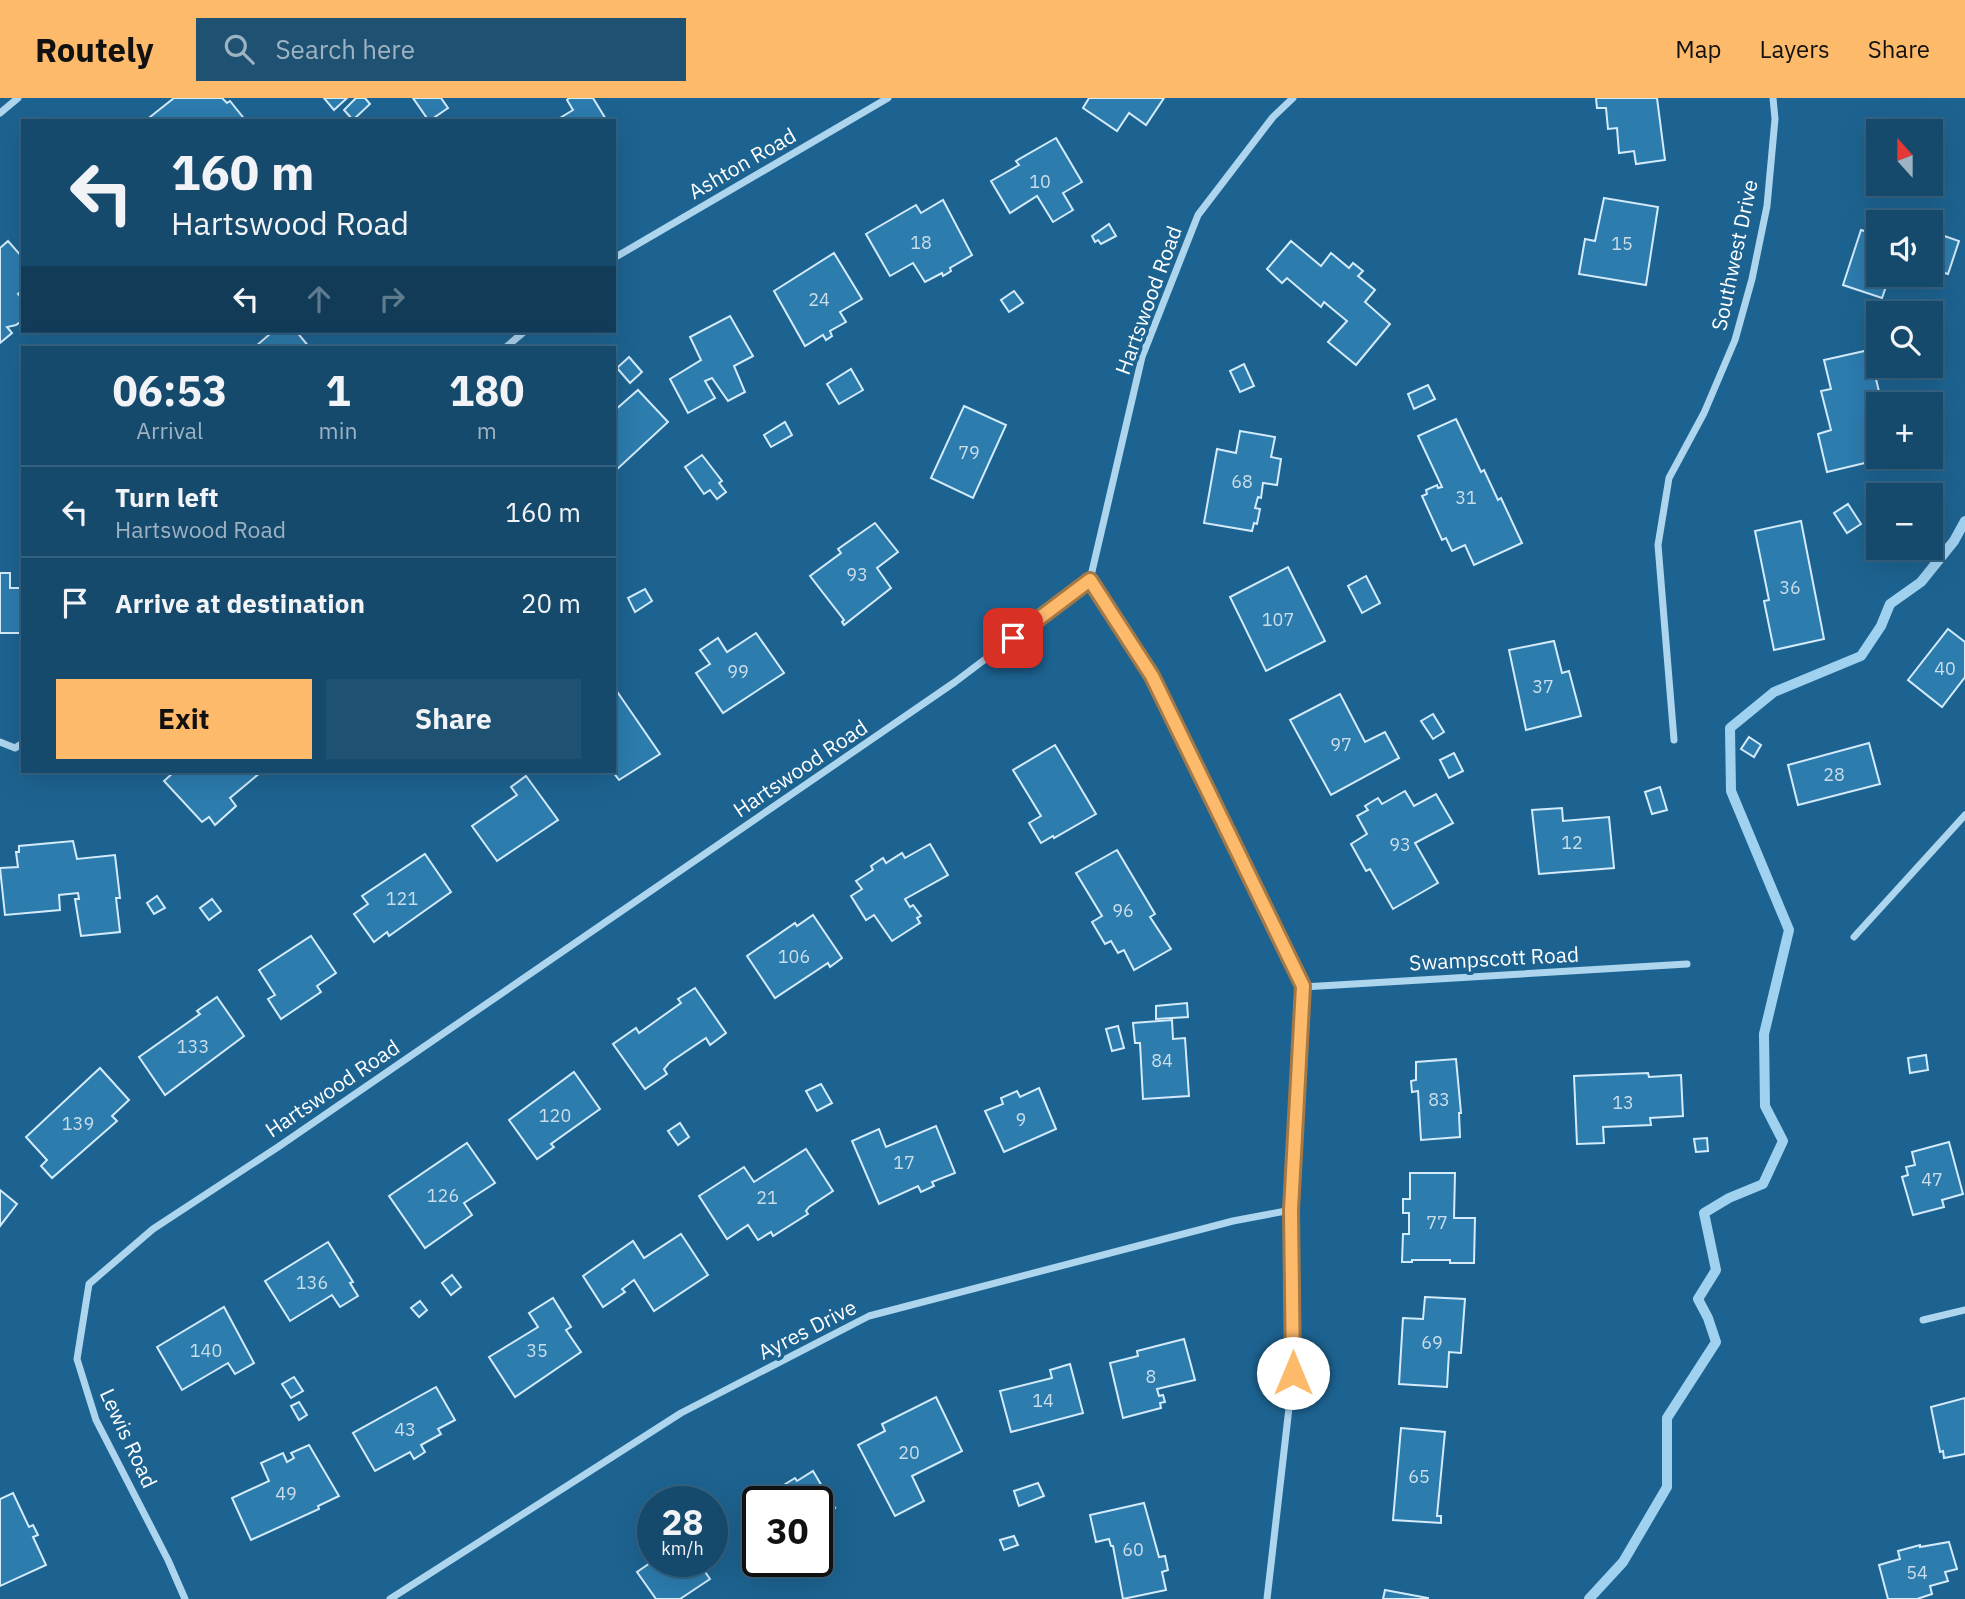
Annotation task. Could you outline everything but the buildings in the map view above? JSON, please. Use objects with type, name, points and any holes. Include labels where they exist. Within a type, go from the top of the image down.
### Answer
[{"type":"street","points":[[0,113],[18,98]]},
{"type":"street","name":"Ashton Road","points":[[616,257],[888,98]]},
{"type":"street","name":"Hartswood Road","points":[[89,1284],[153,1229],[278,1147],[955,682],[1090,580],[1142,357],[1198,215],[1273,117],[1293,98]]},
{"type":"street","name":"Southwest Drive","points":[[1674,740],[1658,545],[1669,478],[1704,414],[1735,340],[1752,279],[1767,206],[1775,119],[1773,98]]},
{"type":"street","points":[[507,346],[523,333]]},
{"type":"street","points":[[1090,580],[1152,676],[1303,986],[1291,1210],[1293,1373],[1267,1599]]},
{"type":"street","points":[[0,742],[15,748],[21,744]]},
{"type":"street","points":[[1854,937],[1965,815]]},
{"type":"street","name":"Swampscott Road","points":[[1303,986],[1688,964]]},
{"type":"street","name":"Ayres Drive","points":[[390,1599],[681,1413],[869,1316],[1220,1224],[1291,1210]]},
{"type":"street","name":"Lewis Road","points":[[89,1284],[77,1359],[96,1420],[168,1560],[185,1599]]},
{"type":"street","points":[[1923,1320],[1965,1310]]},
{"type":"waterway","points":[[1589,1599],[1623,1562],[1667,1487],[1667,1418],[1716,1342],[1698,1299],[1716,1270],[1704,1213],[1729,1198],[1763,1184],[1783,1141],[1765,1106],[1764,1034],[1789,930],[1731,791],[1730,728],[1774,692],[1861,656],[1881,626],[1890,604],[1921,582],[1954,541],[1965,521]]},
{"type":"route","points":[[1013,638],[1090,580],[1152,676],[1303,986],[1291,1210],[1293,1373]]}]
